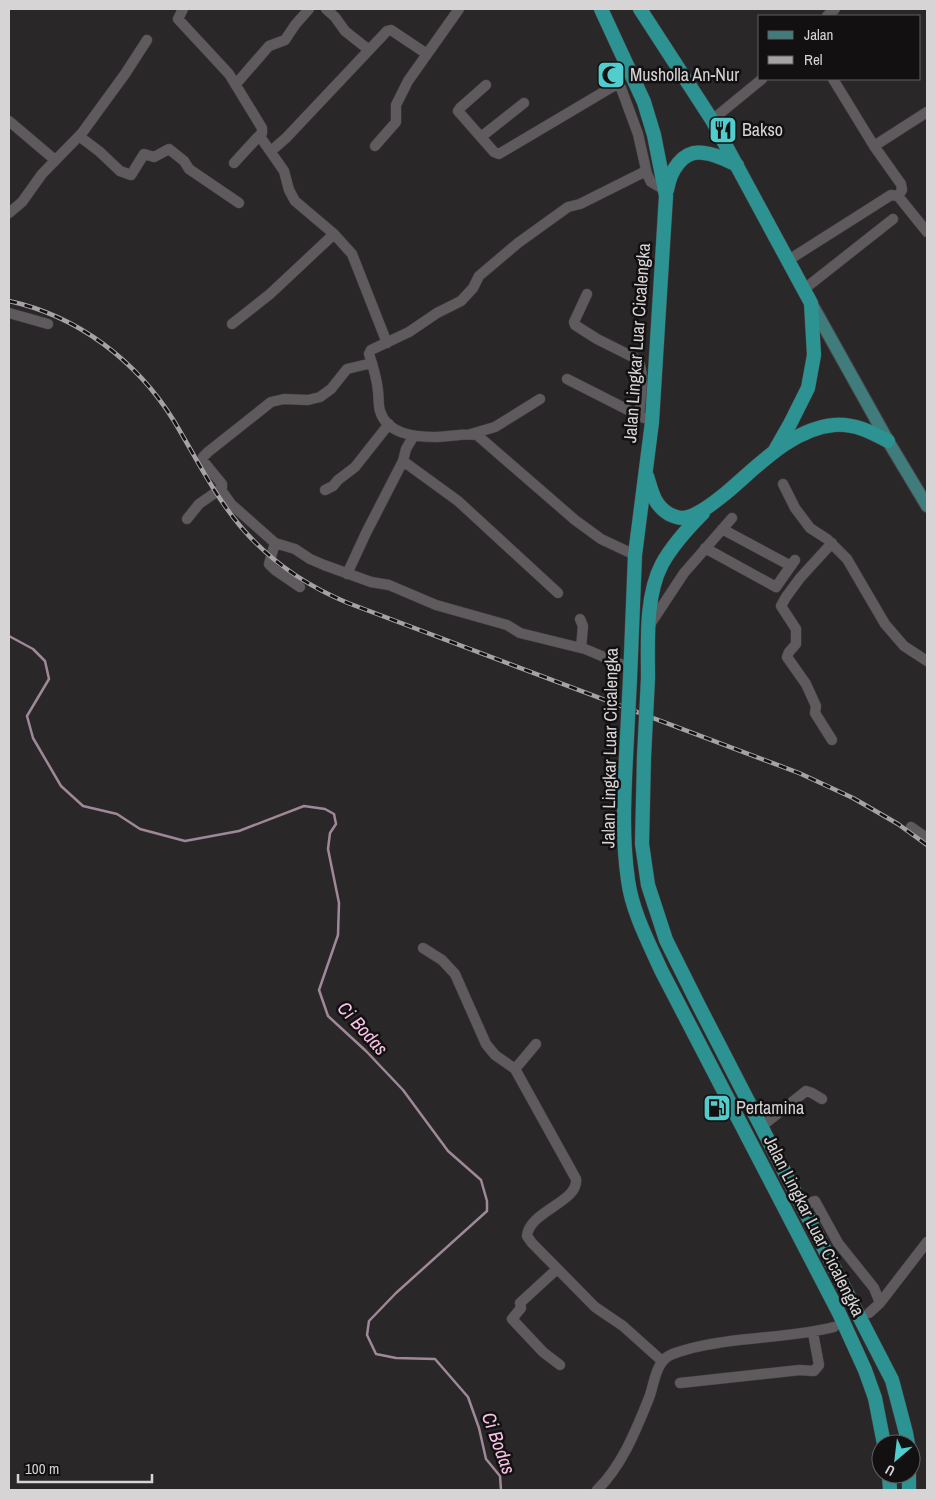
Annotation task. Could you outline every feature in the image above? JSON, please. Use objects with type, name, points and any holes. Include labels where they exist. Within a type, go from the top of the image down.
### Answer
[{"type":"highway","name":"Jalan Lingkar Luar Cicalengka","points":[[601,9],[644,102],[654,135],[666,193],[645,419],[646,470],[635,555],[624,817],[628,881],[636,911],[661,970],[842,1321],[865,1370],[875,1398],[882,1434]]},
{"type":"highway","points":[[640,9],[712,120],[811,304],[814,355],[808,388],[774,452]]},
{"type":"highway","points":[[666,193],[669,179],[676,166],[688,155],[702,152],[717,156],[736,165]]},
{"type":"highway","points":[[646,470],[654,500],[661,509],[675,517],[684,518],[709,507],[774,452],[799,436],[834,425],[848,425],[865,430],[888,441]]},
{"type":"highway","name":"Jalan Lingkar Luar Cicalengka","points":[[709,507],[682,534],[662,564],[653,589],[649,627],[642,844],[648,885],[666,940],[892,1380],[906,1434]]},
{"type":"main road","points":[[811,304],[927,506]]},
{"type":"street","points":[[183,9],[178,19],[222,66],[236,84],[262,128],[262,133],[234,163]]},
{"type":"street","points":[[236,84],[269,46],[284,40],[309,9]]},
{"type":"street","points":[[326,9],[345,31],[369,50]]},
{"type":"street","points":[[375,146],[396,122],[395,110],[400,94],[455,10]]},
{"type":"street","points":[[271,151],[286,138],[388,30],[427,54]]},
{"type":"street","points":[[9,213],[22,202],[39,178],[79,136],[125,74],[147,40]]},
{"type":"street","points":[[712,120],[761,80]]},
{"type":"street","points":[[834,80],[874,146],[901,184],[902,190],[898,196]]},
{"type":"street","points":[[486,85],[458,111],[494,152],[499,154],[617,85],[621,88],[638,134],[646,171],[651,182],[666,193]]},
{"type":"street","points":[[481,137],[524,102]]},
{"type":"street","points":[[874,146],[927,112]]},
{"type":"street","points":[[9,121],[55,160]]},
{"type":"street","points":[[79,136],[120,171],[130,175],[144,154],[154,157],[169,149],[184,161],[189,168],[239,204]]},
{"type":"street","points":[[258,138],[261,138],[284,171],[289,190],[295,201],[334,234],[352,254],[357,263],[378,325],[387,343]]},
{"type":"street","points":[[540,399],[495,428],[451,437],[413,437],[401,433],[389,424],[380,412],[379,392],[370,352],[461,302],[473,288],[479,276],[518,243],[569,207],[580,204],[646,171]]},
{"type":"street","points":[[898,196],[927,232]]},
{"type":"street","points":[[787,261],[887,197],[898,196]]},
{"type":"street","points":[[803,290],[893,220]]},
{"type":"street","points":[[232,324],[270,294],[334,234]]},
{"type":"street","points":[[587,294],[574,322],[575,325],[597,339],[637,359],[640,363],[645,419]]},
{"type":"street","points":[[9,314],[21,315],[48,324]]},
{"type":"street","points":[[372,363],[347,369],[331,389],[320,397],[308,400],[284,399],[271,402],[208,452],[203,457],[203,460],[222,484],[221,490],[231,504],[275,543],[295,548],[310,559],[371,582],[389,585],[436,605],[507,625],[520,633],[602,655],[630,674]]},
{"type":"street","points":[[567,378],[645,419]]},
{"type":"street","points":[[325,490],[355,467],[389,424]]},
{"type":"street","points":[[471,434],[481,438],[575,520],[601,539],[635,555]]},
{"type":"street","points":[[348,574],[413,437]]},
{"type":"street","points":[[403,461],[458,501],[558,593]]},
{"type":"street","points":[[783,484],[810,528],[832,543],[847,559],[885,624],[904,646],[927,661]]},
{"type":"street","points":[[187,519],[199,504],[221,490]]},
{"type":"street","points":[[649,627],[684,573],[732,518]]},
{"type":"street","points":[[705,548],[776,587],[793,563],[722,529]]},
{"type":"street","points":[[275,543],[269,564],[300,587]]},
{"type":"street","points":[[832,543],[800,578],[781,606],[796,629],[796,644],[787,657],[806,684],[816,706],[815,713],[832,740]]},
{"type":"street","points":[[580,619],[583,626],[580,648]]},
{"type":"street","points":[[911,826],[927,838]]},
{"type":"street","points":[[423,948],[442,960],[455,974],[486,1044],[494,1055],[515,1070],[576,1179],[577,1185],[572,1192],[532,1223],[527,1231],[527,1236],[532,1244],[594,1307],[623,1326],[662,1361]]},
{"type":"street","points":[[515,1070],[536,1044]]},
{"type":"street","points":[[762,1126],[808,1091],[822,1099]]},
{"type":"street","points":[[802,1205],[815,1200],[838,1243],[874,1288],[880,1303]]},
{"type":"street","points":[[869,1313],[880,1303],[927,1242]]},
{"type":"street","points":[[557,1269],[520,1303],[521,1308],[512,1319],[543,1352],[560,1365]]},
{"type":"street","points":[[598,1490],[620,1462],[649,1398],[662,1361],[672,1353],[734,1340],[813,1333],[834,1327]]},
{"type":"street","points":[[680,1383],[781,1372],[814,1371],[819,1365],[813,1333]]},
{"type":"waterway","name":"Ci Bodas","points":[[9,636],[33,649],[45,661],[49,679],[27,716],[33,738],[61,786],[83,806],[117,814],[140,829],[185,841],[239,831],[304,806],[325,809],[334,814],[336,824],[330,833],[328,849],[339,903],[338,935],[319,990],[328,1016],[366,1051],[403,1090],[448,1151],[481,1180],[487,1201],[487,1211],[396,1293],[369,1321],[367,1335],[376,1354],[396,1358],[435,1359],[468,1397],[479,1428],[486,1459],[500,1476],[501,1490]]},
{"type":"railway","points":[[9,301],[59,318],[82,330],[124,361],[159,399],[174,421],[213,489],[241,527],[277,562],[318,589],[348,603],[799,773],[853,798],[898,824],[927,845]]},
{"type":"place","name":"Musholla An-Nur","points":[[611,75]]},
{"type":"place","name":"Bakso","points":[[723,130]]},
{"type":"place","name":"Pertamina","points":[[717,1108]]}]
